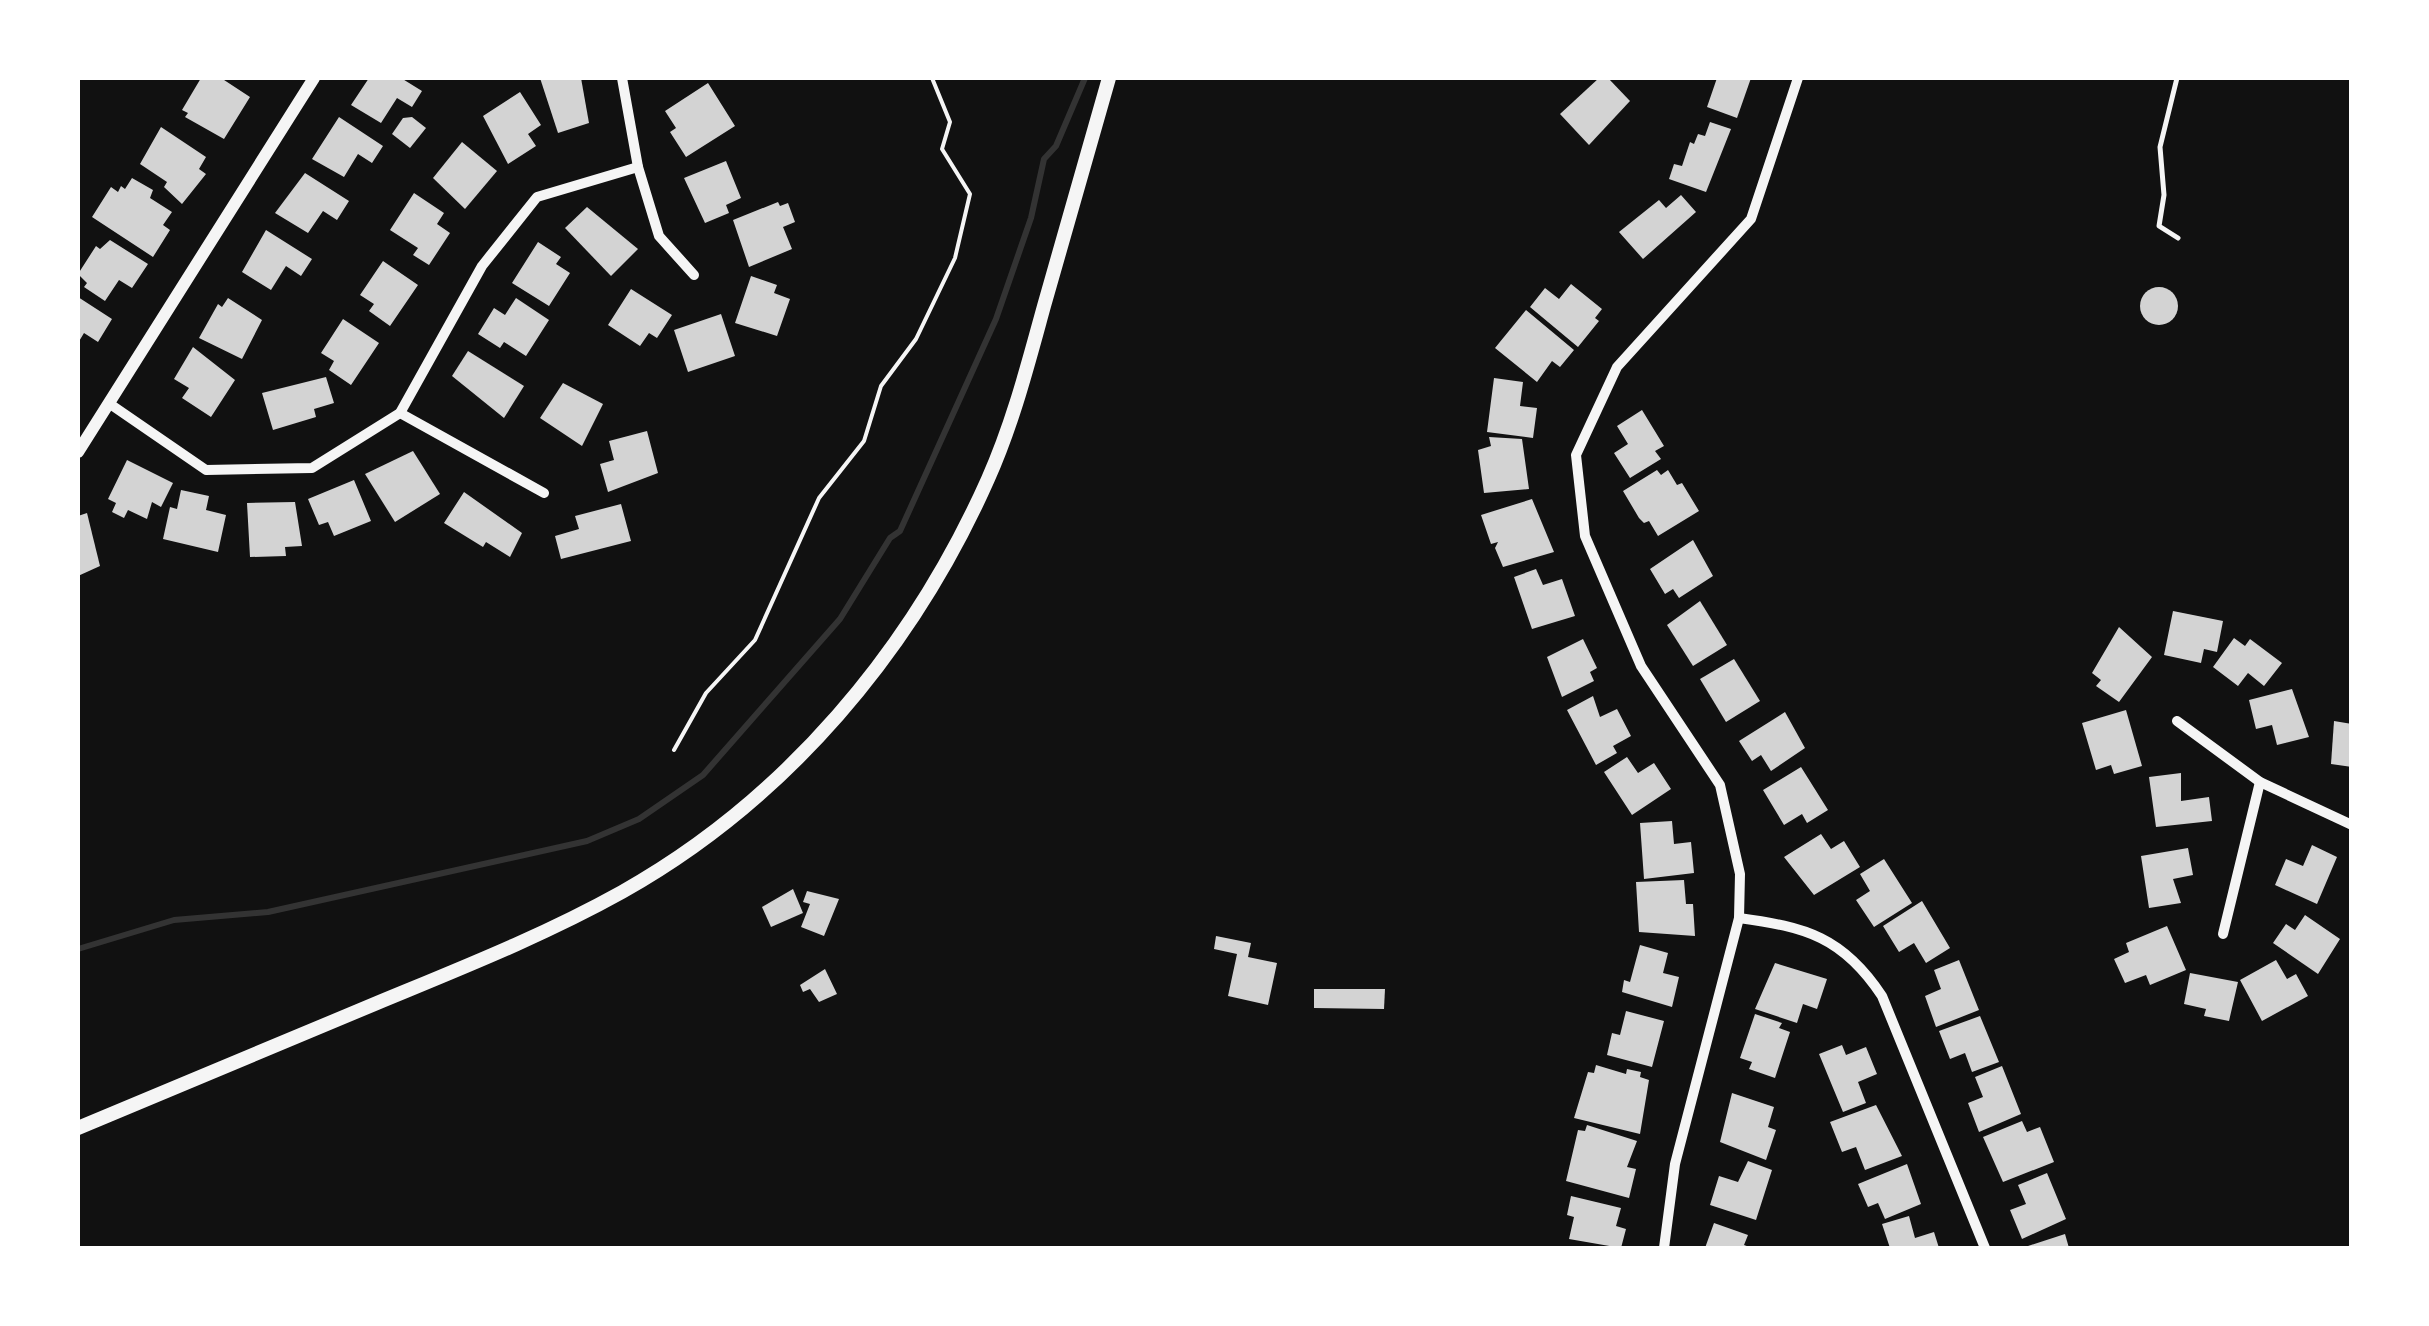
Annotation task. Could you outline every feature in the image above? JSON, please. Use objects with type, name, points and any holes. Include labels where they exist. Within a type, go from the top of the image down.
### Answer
[{"type":"main road","points":[[78,1128],[488,957],[593,908],[707,836],[803,754],[855,696],[904,631],[950,557],[989,478],[1021,389],[1108,78]]},
{"type":"street","points":[[78,452],[314,78]]},
{"type":"street","points":[[622,78],[638,167],[658,236],[694,276]]},
{"type":"street","points":[[1664,1248],[1675,1164],[1739,918],[1736,844],[1720,785],[1641,666],[1585,536],[1576,455],[1617,367],[1751,218],[1798,78]]},
{"type":"street","points":[[110,404],[206,470],[312,468],[400,413],[482,266],[538,198],[638,167]]},
{"type":"street","points":[[400,413],[544,493]]},
{"type":"street","points":[[2176,720],[2260,782],[2352,826]]},
{"type":"street","points":[[2224,934],[2260,782]]},
{"type":"street","points":[[1739,918],[1774,922],[1828,940],[1860,962],[1882,996],[1985,1248]]},
{"type":"lane","points":[[2177,78],[2160,146],[2164,195],[2158,226],[2178,238]]},
{"type":"path","points":[[674,750],[706,693],[754,640],[819,498],[859,450],[881,386],[916,339],[955,258],[970,194],[942,150],[950,122],[932,78]]},
{"type":"building","points":[[201,78],[221,78],[250,97],[224,139],[185,117],[188,113],[182,110]]},
{"type":"building","points":[[369,78],[401,78],[422,91],[412,107],[397,98],[381,123],[351,105]]},
{"type":"building","points":[[540,78],[581,78],[589,123],[558,133]]},
{"type":"building","points":[[1599,78],[1608,78],[1630,101],[1589,145],[1560,114]]},
{"type":"building","points":[[1717,78],[1751,78],[1737,118],[1707,107]]},
{"type":"building","points":[[708,83],[735,126],[686,157],[670,132],[676,128],[665,111]]},
{"type":"building","points":[[520,92],[541,125],[528,134],[536,146],[508,164],[483,116]]},
{"type":"building","points":[[339,117],[383,146],[372,163],[358,154],[344,177],[312,159]]},
{"type":"building","points":[[412,117],[426,128],[410,148],[392,134],[403,118]]},
{"type":"building","points":[[1710,122],[1731,129],[1706,192],[1669,179],[1674,164],[1682,166],[1690,142],[1694,144],[1698,134],[1705,136]]},
{"type":"building","points":[[161,127],[206,157],[199,169],[206,174],[182,204],[164,187],[167,182],[140,164]]},
{"type":"building","points":[[462,142],[497,171],[465,209],[433,178]]},
{"type":"building","points":[[726,161],[741,198],[726,205],[729,213],[705,223],[684,178]]},
{"type":"building","points":[[305,173],[349,201],[337,220],[323,211],[308,233],[275,213]]},
{"type":"building","points":[[132,178],[153,190],[150,198],[172,212],[163,225],[170,230],[153,257],[92,217],[111,187],[118,192],[121,186],[125,189]]},
{"type":"building","points":[[414,193],[444,213],[437,224],[450,233],[429,265],[413,255],[418,248],[390,230]]},
{"type":"building","points":[[1681,195],[1696,212],[1643,259],[1619,232],[1659,200],[1666,208]]},
{"type":"building","points":[[778,202],[780,206],[788,203],[795,222],[783,227],[792,249],[749,267],[733,220]]},
{"type":"building","points":[[587,207],[638,249],[611,276],[565,228]]},
{"type":"building","points":[[266,230],[312,259],[301,276],[286,266],[271,290],[242,272]]},
{"type":"building","points":[[110,240],[148,264],[132,288],[119,280],[105,301],[84,287],[87,283],[78,274],[96,246],[100,249]]},
{"type":"building","points":[[538,242],[561,257],[556,264],[570,273],[549,306],[512,283]]},
{"type":"building","points":[[383,261],[418,285],[390,326],[369,311],[374,304],[360,295]]},
{"type":"building","points":[[751,276],[777,285],[774,293],[790,299],[777,336],[735,323]]},
{"type":"building","points":[[1571,284],[1602,309],[1595,318],[1599,321],[1578,347],[1530,307],[1545,288],[1559,299]]},
{"type":"building","points":[[2159,287],[2172,293],[2178,306],[2172,319],[2159,325],[2146,319],[2140,306],[2146,293]]},
{"type":"building","points":[[631,289],[672,315],[657,338],[649,333],[640,346],[608,325]]},
{"type":"building","points":[[78,297],[112,319],[98,342],[84,333],[78,343]]},
{"type":"building","points":[[228,298],[262,320],[242,359],[199,338],[218,304],[222,307]]},
{"type":"building","points":[[516,298],[549,320],[526,356],[504,342],[500,348],[478,334],[494,308],[505,315]]},
{"type":"building","points":[[1526,310],[1574,350],[1560,367],[1552,361],[1537,382],[1495,348]]},
{"type":"building","points":[[721,314],[735,356],[688,372],[674,330]]},
{"type":"building","points":[[343,319],[379,343],[351,385],[329,370],[334,361],[321,353]]},
{"type":"building","points":[[193,347],[235,380],[211,417],[182,398],[189,388],[174,379]]},
{"type":"building","points":[[468,351],[524,386],[504,418],[452,376]]},
{"type":"building","points":[[326,377],[334,403],[314,409],[316,417],[273,430],[262,393]]},
{"type":"building","points":[[1494,378],[1523,382],[1520,406],[1537,408],[1533,438],[1487,432]]},
{"type":"building","points":[[563,383],[603,404],[582,446],[540,418]]},
{"type":"building","points":[[1642,410],[1664,446],[1655,451],[1661,459],[1630,478],[1614,453],[1628,444],[1617,426]]},
{"type":"building","points":[[647,431],[658,473],[608,492],[600,464],[614,460],[609,441]]},
{"type":"building","points":[[1489,437],[1522,439],[1529,489],[1484,493],[1478,450],[1491,446]]},
{"type":"building","points":[[413,451],[440,494],[395,522],[365,474]]},
{"type":"building","points":[[127,460],[173,483],[161,507],[152,502],[147,519],[128,510],[124,518],[112,512],[116,503],[108,499]]},
{"type":"building","points":[[1657,470],[1661,475],[1668,470],[1677,485],[1682,483],[1699,511],[1658,536],[1649,521],[1644,523],[1639,518],[1623,491]]},
{"type":"building","points":[[354,480],[371,521],[334,536],[328,522],[319,525],[308,499]]},
{"type":"building","points":[[181,490],[209,496],[206,510],[226,515],[218,552],[163,539],[170,507],[177,509]]},
{"type":"building","points":[[464,492],[522,533],[510,557],[486,542],[483,547],[444,523]]},
{"type":"building","points":[[1532,499],[1554,552],[1503,567],[1495,548],[1498,542],[1491,544],[1481,515]]},
{"type":"building","points":[[295,502],[302,546],[285,547],[286,556],[250,557],[247,503]]},
{"type":"building","points":[[621,504],[631,541],[561,559],[555,536],[579,529],[575,516]]},
{"type":"building","points":[[87,513],[100,566],[78,576],[78,516]]},
{"type":"building","points":[[1693,540],[1713,576],[1679,598],[1673,589],[1665,594],[1650,569]]},
{"type":"building","points":[[1536,569],[1543,585],[1562,579],[1575,616],[1532,629],[1514,577]]},
{"type":"building","points":[[1700,601],[1727,645],[1693,666],[1667,625]]},
{"type":"building","points":[[2173,611],[2223,621],[2217,652],[2204,649],[2201,663],[2164,655]]},
{"type":"building","points":[[2119,627],[2152,657],[2119,702],[2096,686],[2101,680],[2092,673]]},
{"type":"building","points":[[2234,638],[2245,646],[2250,639],[2282,663],[2264,686],[2248,673],[2238,686],[2213,667]]},
{"type":"building","points":[[1583,639],[1597,668],[1590,672],[1594,681],[1562,697],[1547,657]]},
{"type":"building","points":[[1734,659],[1760,701],[1726,722],[1700,679]]},
{"type":"building","points":[[2292,689],[2309,737],[2277,745],[2272,725],[2256,729],[2249,700]]},
{"type":"building","points":[[1593,696],[1600,717],[1617,709],[1631,736],[1613,746],[1617,753],[1596,765],[1567,710]]},
{"type":"building","points":[[2126,710],[2142,766],[2114,774],[2111,765],[2096,770],[2082,723]]},
{"type":"building","points":[[1785,712],[1805,748],[1771,771],[1761,755],[1752,761],[1739,741]]},
{"type":"building","points":[[2334,721],[2352,724],[2352,767],[2331,764]]},
{"type":"building","points":[[1627,757],[1638,773],[1654,763],[1671,789],[1632,815],[1604,772]]},
{"type":"building","points":[[1801,767],[1828,810],[1807,823],[1802,814],[1784,825],[1763,790]]},
{"type":"building","points":[[2181,773],[2181,801],[2209,797],[2212,821],[2156,827],[2149,777]]},
{"type":"building","points":[[1672,821],[1674,844],[1691,842],[1694,873],[1644,879],[1640,823]]},
{"type":"building","points":[[1821,834],[1831,849],[1844,841],[1860,867],[1814,895],[1784,857]]},
{"type":"building","points":[[2312,845],[2337,857],[2317,904],[2275,885],[2286,859],[2303,866]]},
{"type":"building","points":[[2188,848],[2193,875],[2173,879],[2181,903],[2149,908],[2141,856]]},
{"type":"building","points":[[1884,859],[1912,903],[1874,927],[1856,900],[1870,891],[1860,874]]},
{"type":"building","points":[[1684,880],[1686,904],[1693,904],[1695,936],[1639,932],[1636,882]]},
{"type":"building","points":[[793,889],[803,913],[771,927],[762,907]]},
{"type":"building","points":[[807,891],[839,899],[824,936],[801,927],[810,904],[803,902]]},
{"type":"building","points":[[1922,901],[1950,948],[1926,963],[1914,943],[1899,952],[1883,926]]},
{"type":"building","points":[[2305,915],[2340,939],[2318,974],[2273,943],[2286,924],[2295,930]]},
{"type":"building","points":[[2167,926],[2186,970],[2150,985],[2146,975],[2125,983],[2114,959],[2129,952],[2126,943]]},
{"type":"building","points":[[1216,936],[1251,943],[1248,957],[1277,963],[1268,1005],[1228,996],[1237,954],[1214,949]]},
{"type":"building","points":[[1640,945],[1668,953],[1663,973],[1679,977],[1672,1007],[1622,992],[1624,980],[1630,982]]},
{"type":"building","points":[[1959,960],[1979,1010],[1936,1027],[1925,996],[1941,989],[1934,970]]},
{"type":"building","points":[[2276,960],[2287,979],[2296,974],[2308,996],[2262,1021],[2240,980]]},
{"type":"building","points":[[1775,963],[1827,979],[1817,1009],[1803,1004],[1797,1023],[1755,1009]]},
{"type":"building","points":[[825,969],[837,994],[819,1002],[810,989],[803,992],[800,985]]},
{"type":"building","points":[[2190,973],[2238,982],[2229,1021],[2204,1016],[2206,1009],[2184,1004]]},
{"type":"building","points":[[1314,989],[1385,989],[1384,1009],[1314,1008]]},
{"type":"building","points":[[1626,1011],[1664,1021],[1652,1067],[1607,1055],[1612,1033],[1620,1035]]},
{"type":"building","points":[[1755,1014],[1782,1023],[1779,1028],[1790,1032],[1775,1078],[1749,1069],[1752,1062],[1740,1058]]},
{"type":"building","points":[[1980,1016],[1999,1062],[1972,1072],[1965,1053],[1950,1059],[1939,1031]]},
{"type":"building","points":[[1842,1045],[1846,1055],[1866,1047],[1877,1074],[1858,1082],[1866,1103],[1843,1112],[1819,1054]]},
{"type":"building","points":[[1596,1065],[1626,1074],[1627,1069],[1641,1072],[1640,1077],[1649,1080],[1640,1134],[1574,1118],[1588,1072],[1594,1073]]},
{"type":"building","points":[[2002,1066],[2021,1114],[1979,1132],[1968,1103],[1983,1097],[1975,1077]]},
{"type":"building","points":[[1732,1093],[1774,1107],[1768,1127],[1776,1130],[1766,1160],[1720,1142]]},
{"type":"building","points":[[1876,1105],[1902,1156],[1865,1170],[1856,1147],[1842,1152],[1830,1122]]},
{"type":"building","points":[[2022,1121],[2027,1132],[2040,1127],[2054,1162],[2003,1182],[1983,1137]]},
{"type":"building","points":[[1587,1125],[1637,1141],[1627,1167],[1636,1169],[1629,1198],[1566,1181],[1578,1130],[1585,1131]]},
{"type":"building","points":[[1748,1161],[1772,1170],[1756,1220],[1710,1205],[1719,1176],[1738,1182]]},
{"type":"building","points":[[1907,1164],[1921,1204],[1885,1219],[1878,1203],[1868,1207],[1858,1184]]},
{"type":"building","points":[[2047,1173],[2066,1219],[2022,1239],[2010,1210],[2026,1204],[2018,1185]]},
{"type":"building","points":[[1571,1196],[1621,1208],[1616,1226],[1626,1229],[1621,1248],[1569,1239],[1574,1217],[1567,1215]]},
{"type":"building","points":[[1909,1216],[1915,1238],[1934,1232],[1939,1248],[1890,1248],[1882,1224]]},
{"type":"building","points":[[1714,1223],[1748,1235],[1744,1245],[1752,1248],[1705,1248]]},
{"type":"building","points":[[2065,1234],[2069,1248],[2022,1248]]},
{"type":"waterway","points":[[78,949],[174,920],[268,912],[587,841],[639,819],[703,775],[840,619],[890,538],[900,531],[996,319],[1031,218],[1044,159],[1056,146],[1085,78]]}]
